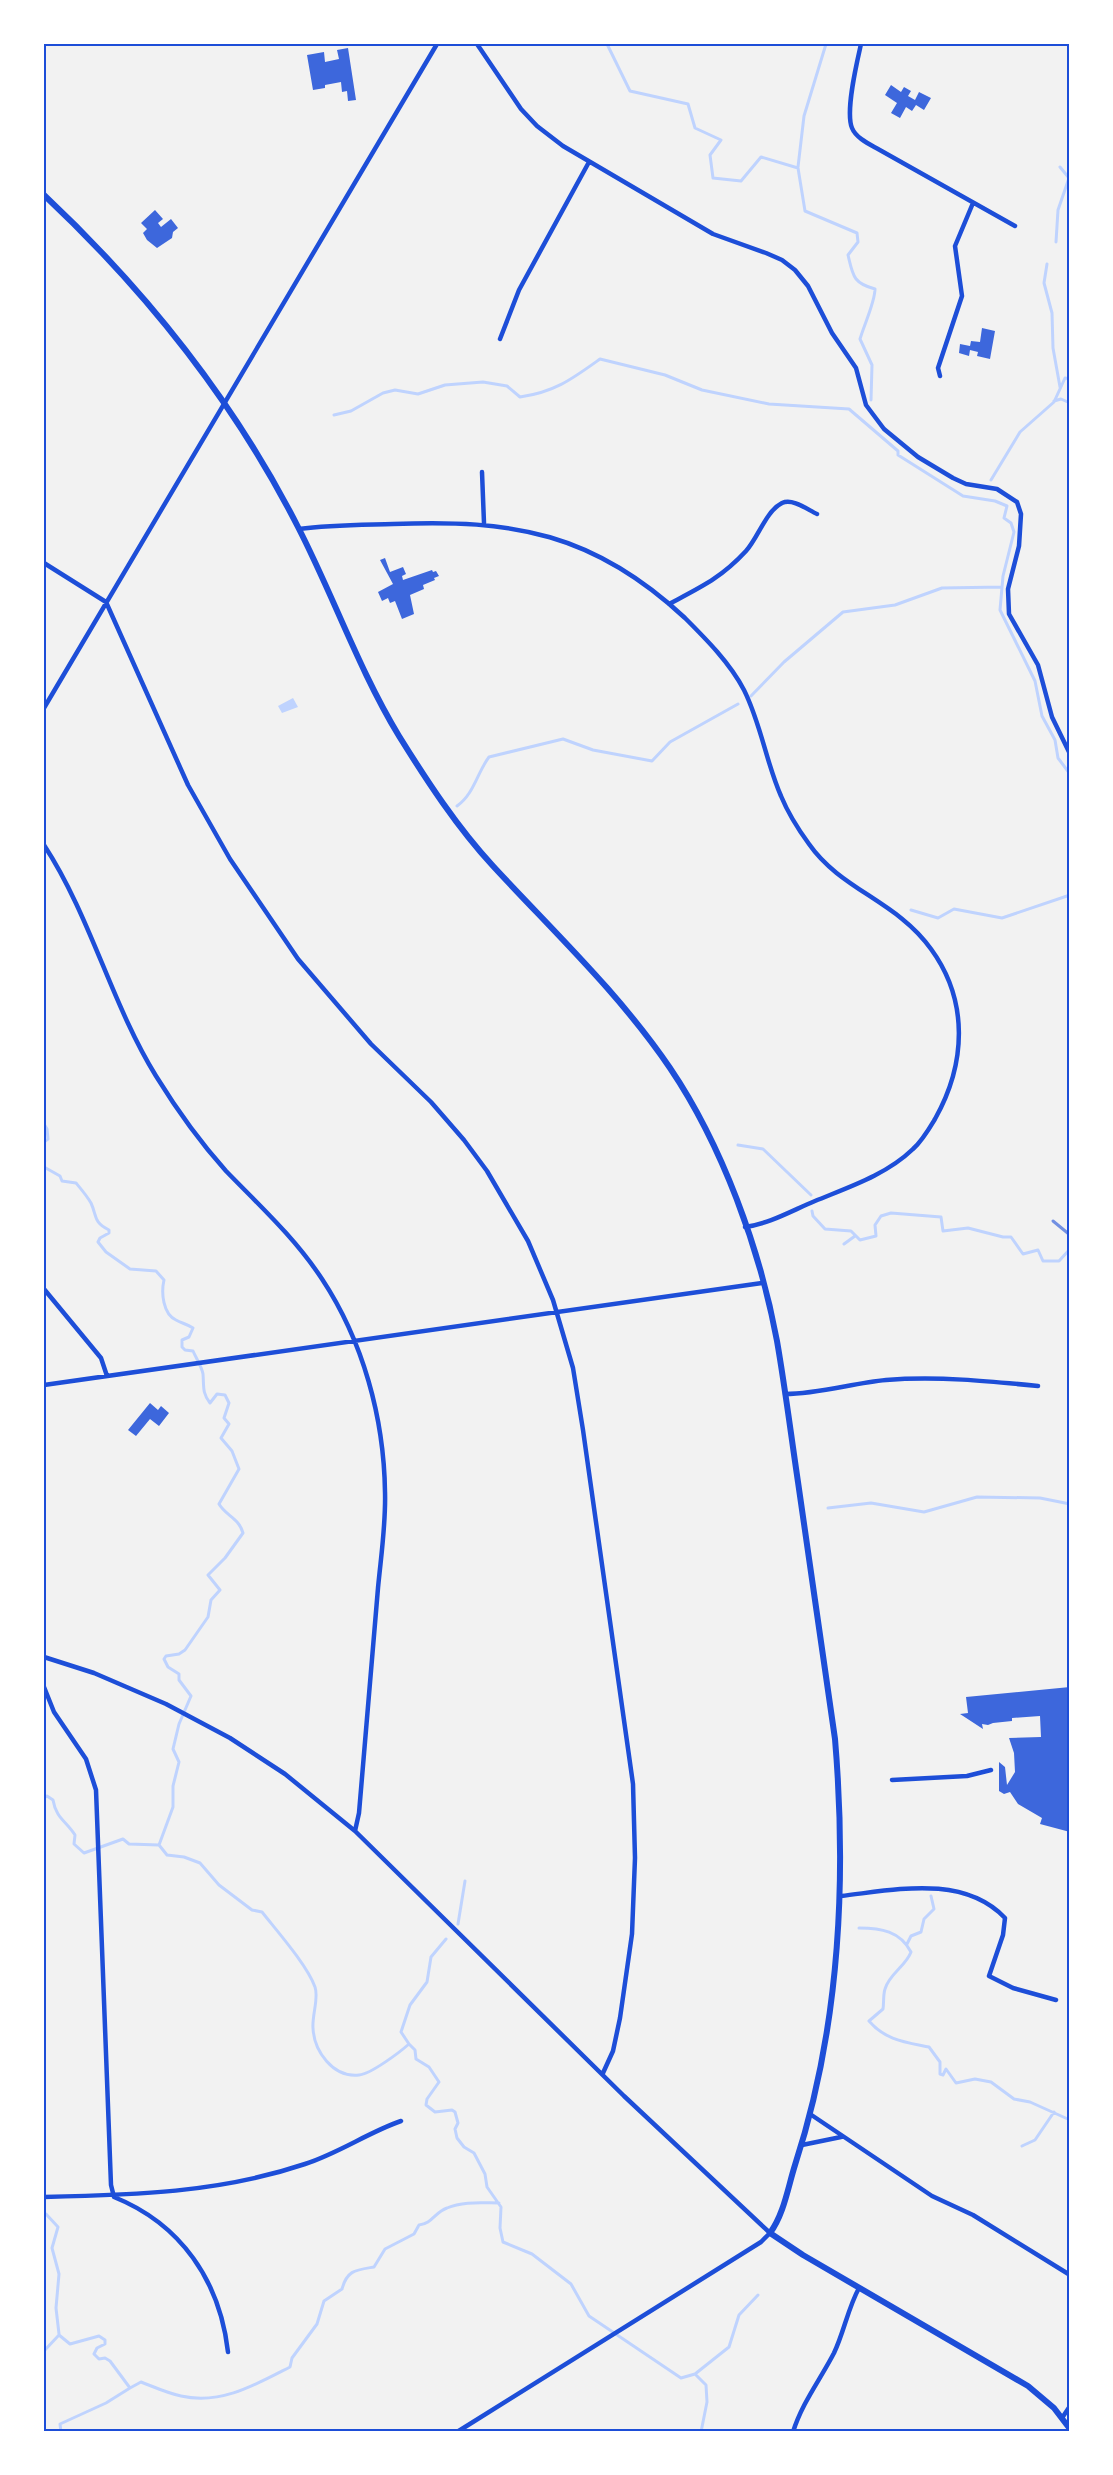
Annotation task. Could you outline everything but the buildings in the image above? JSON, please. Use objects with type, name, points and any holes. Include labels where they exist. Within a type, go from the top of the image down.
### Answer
[{"type":"street","points":[[44,708],[437,44]]},
{"type":"street","points":[[477,44],[488,56],[508,91],[537,126],[563,146],[713,234],[782,260],[795,270],[808,286],[832,333],[856,368],[866,405],[884,429],[918,457],[953,478],[966,484],[997,489],[1017,502],[1021,514],[1019,546],[1008,589],[1009,614],[1038,665],[1052,717],[1070,754]]},
{"type":"street","points":[[861,44],[854,76],[851,124],[860,138],[1015,226]]},
{"type":"street","points":[[500,339],[524,280],[589,162]]},
{"type":"street","points":[[44,195],[124,276],[184,348],[224,402],[251,444],[299,529],[371,684],[396,731],[431,787],[490,862],[588,964],[649,1038],[699,1116],[723,1164],[745,1227],[776,1338],[835,1739],[842,1838],[841,1896],[835,1980],[826,2042],[802,2145],[778,2218],[770,2233],[761,2242],[676,2293],[457,2432]]},
{"type":"street","points":[[940,376],[938,368],[962,296],[955,246],[973,203]]},
{"type":"street","points":[[482,472],[484,523]]},
{"type":"street","points":[[669,604],[725,573],[748,549],[772,513],[782,503],[793,502],[817,514]]},
{"type":"street","points":[[299,529],[421,522],[484,523],[529,530],[589,551],[637,579],[697,630],[730,669],[744,692],[780,795],[796,827],[825,863],[840,877],[895,911],[930,947],[949,980],[958,1009],[960,1027],[959,1050],[949,1091],[931,1126],[915,1148],[889,1167],[862,1182],[766,1221],[745,1227]]},
{"type":"street","points":[[44,563],[106,602],[188,785],[230,859],[298,959],[371,1044],[439,1111],[487,1171],[528,1241],[558,1312],[573,1368],[583,1430],[633,1784],[635,1858],[632,1934],[620,2018],[613,2050],[603,2073]]},
{"type":"street","points":[[44,845],[85,922],[121,1008],[155,1075],[206,1147],[295,1243],[322,1279],[354,1341],[370,1386],[379,1426],[385,1491],[374,1652],[359,1813],[355,1832]]},
{"type":"street","points":[[44,1385],[762,1283]]},
{"type":"street","points":[[44,1289],[101,1358],[107,1376]]},
{"type":"street","points":[[786,1394],[885,1380],[911,1379],[982,1380],[1038,1386]]},
{"type":"street","points":[[44,1657],[94,1673],[151,1697],[215,1730],[285,1774],[355,1832],[770,2233],[1028,2386],[1054,2408],[1070,2429]]},
{"type":"street","points":[[44,1687],[54,1712],[86,1759],[96,1790],[111,2185],[114,2197],[150,2216],[174,2236],[202,2269],[216,2296],[228,2352]]},
{"type":"street","points":[[892,1780],[967,1776],[991,1770]]},
{"type":"street","points":[[841,1896],[937,1887],[979,1899],[995,1907],[1005,1918],[1004,1935],[989,1976],[1013,1988],[1056,2000]]},
{"type":"street","points":[[810,2114],[841,2137],[904,2175],[932,2196],[973,2215],[1070,2275]]},
{"type":"street","points":[[44,2197],[114,2197],[210,2187],[267,2176],[307,2164],[401,2121]]},
{"type":"street","points":[[802,2145],[841,2137]]},
{"type":"street","points":[[793,2432],[806,2399],[833,2355],[842,2335],[853,2298],[860,2288]]},
{"type":"street","points":[[1062,2418],[1070,2406]]},
{"type":"water","points":[[293,698],[298,707],[282,713],[278,706]]},
{"type":"waterway","points":[[607,44],[630,91],[688,104],[695,128],[721,140],[710,155],[713,178],[741,181],[761,157],[798,168],[805,211],[857,233],[858,242],[848,255],[851,268],[858,281],[875,289],[860,339],[872,365],[871,400]]},
{"type":"waterway","points":[[798,167],[804,116],[826,44]]},
{"type":"waterway","points":[[1056,242],[1058,210],[1069,178],[1060,167]]},
{"type":"waterway","points":[[1047,264],[1044,283],[1052,313],[1053,348],[1060,387]]},
{"type":"waterway","points":[[334,415],[351,411],[383,393],[395,390],[418,394],[445,385],[483,382],[507,386],[520,397],[532,395],[563,384],[600,359],[665,375],[702,390],[769,404],[849,409],[898,451],[898,455],[963,496],[995,501],[1007,506],[1004,518],[1011,523],[1014,532],[1003,576],[1000,610],[1035,681],[1042,716],[1055,740],[1058,758],[1070,774]]},
{"type":"waterway","points":[[991,480],[1020,432],[1054,402],[1065,378],[1070,379]]},
{"type":"waterway","points":[[1054,401],[1061,399],[1070,403]]},
{"type":"waterway","points":[[751,696],[784,662],[843,612],[895,605],[942,588],[1002,587]]},
{"type":"waterway","points":[[457,806],[467,796],[489,757],[563,739],[593,750],[652,761],[670,742],[738,704]]},
{"type":"waterway","points":[[911,910],[938,918],[954,909],[1002,918],[1070,895]]},
{"type":"waterway","points":[[44,1124],[48,1139],[44,1142]]},
{"type":"waterway","points":[[738,1145],[763,1149],[811,1195]]},
{"type":"waterway","points":[[44,1167],[60,1176],[62,1181],[76,1183],[86,1195],[96,1218],[109,1230],[109,1233],[100,1238],[98,1242],[106,1252],[130,1269],[156,1271],[164,1280],[163,1297],[168,1313],[176,1320],[193,1328],[189,1337],[182,1340],[182,1347],[193,1351],[199,1362],[207,1399],[210,1403],[217,1394],[225,1395],[229,1403],[224,1418],[229,1424],[221,1438],[232,1451],[239,1469],[219,1504],[239,1524],[243,1533],[225,1558],[208,1575],[220,1590],[211,1600],[208,1617],[185,1650],[179,1654],[166,1656],[164,1659],[168,1667],[179,1674],[179,1680],[191,1696],[179,1724],[173,1749],[179,1762],[173,1786],[173,1807],[159,1845]]},
{"type":"waterway","points":[[812,1211],[813,1216],[825,1229],[851,1231],[860,1240],[876,1236],[875,1225],[881,1216],[891,1213],[941,1217],[943,1231],[968,1228],[1011,1237],[1023,1254],[1038,1250],[1043,1261],[1059,1261],[1070,1249]]},
{"type":"waterway","points":[[844,1244],[855,1236]]},
{"type":"waterway","points":[[828,1508],[871,1503],[924,1512],[977,1497],[1040,1498],[1070,1504]]},
{"type":"waterway","points":[[44,1798],[47,1796],[53,1800],[59,1815],[75,1835],[74,1844],[84,1853],[123,1839],[129,1844],[159,1845],[167,1855],[184,1857],[200,1863],[219,1885],[252,1910],[262,1912],[291,1948],[311,1978],[316,1991],[314,2037],[321,2054],[333,2068],[350,2075],[364,2074],[409,2044],[415,2050],[416,2059],[429,2067],[439,2082],[427,2099],[426,2105],[435,2112],[452,2110],[455,2112],[458,2123],[455,2129],[457,2138],[464,2147],[474,2153],[485,2174],[487,2187],[501,2207],[500,2228],[503,2242],[532,2254],[571,2284],[589,2316],[681,2378],[695,2374],[706,2385],[707,2402],[701,2432]]},
{"type":"waterway","points":[[458,1924],[465,1881]]},
{"type":"waterway","points":[[907,1944],[911,1936],[921,1932],[924,1919],[934,1909],[931,1896]]},
{"type":"waterway","points":[[859,1928],[875,1929],[896,1935],[911,1952],[887,1984],[884,1991],[883,2009],[869,2021],[875,2027],[896,2039],[929,2047],[940,2062],[940,2074],[943,2075],[946,2069],[956,2083],[975,2079],[991,2082],[1014,2099],[1030,2102],[1070,2120]]},
{"type":"waterway","points":[[409,2044],[401,2032],[410,2005],[427,1982],[431,1957],[446,1939]]},
{"type":"waterway","points":[[1022,2146],[1035,2140],[1054,2112]]},
{"type":"waterway","points":[[44,2351],[59,2335],[70,2344],[99,2336],[105,2340],[105,2344],[97,2348],[94,2354],[99,2359],[105,2358],[110,2361],[130,2388],[141,2382],[181,2396],[196,2398],[224,2396],[237,2392],[290,2367],[292,2358],[317,2324],[324,2301],[342,2289],[350,2274],[357,2270],[374,2267],[385,2249],[414,2234],[419,2225],[443,2210],[466,2203],[499,2203]]},
{"type":"waterway","points":[[46,2214],[58,2227],[52,2248],[59,2274],[56,2308],[59,2334]]},
{"type":"waterway","points":[[695,2374],[729,2347],[739,2315],[758,2295]]},
{"type":"waterway","points":[[61,2432],[60,2424],[106,2403],[130,2388]]},
{"type":"railway","points":[[1053,1221],[1070,1235]]}]
